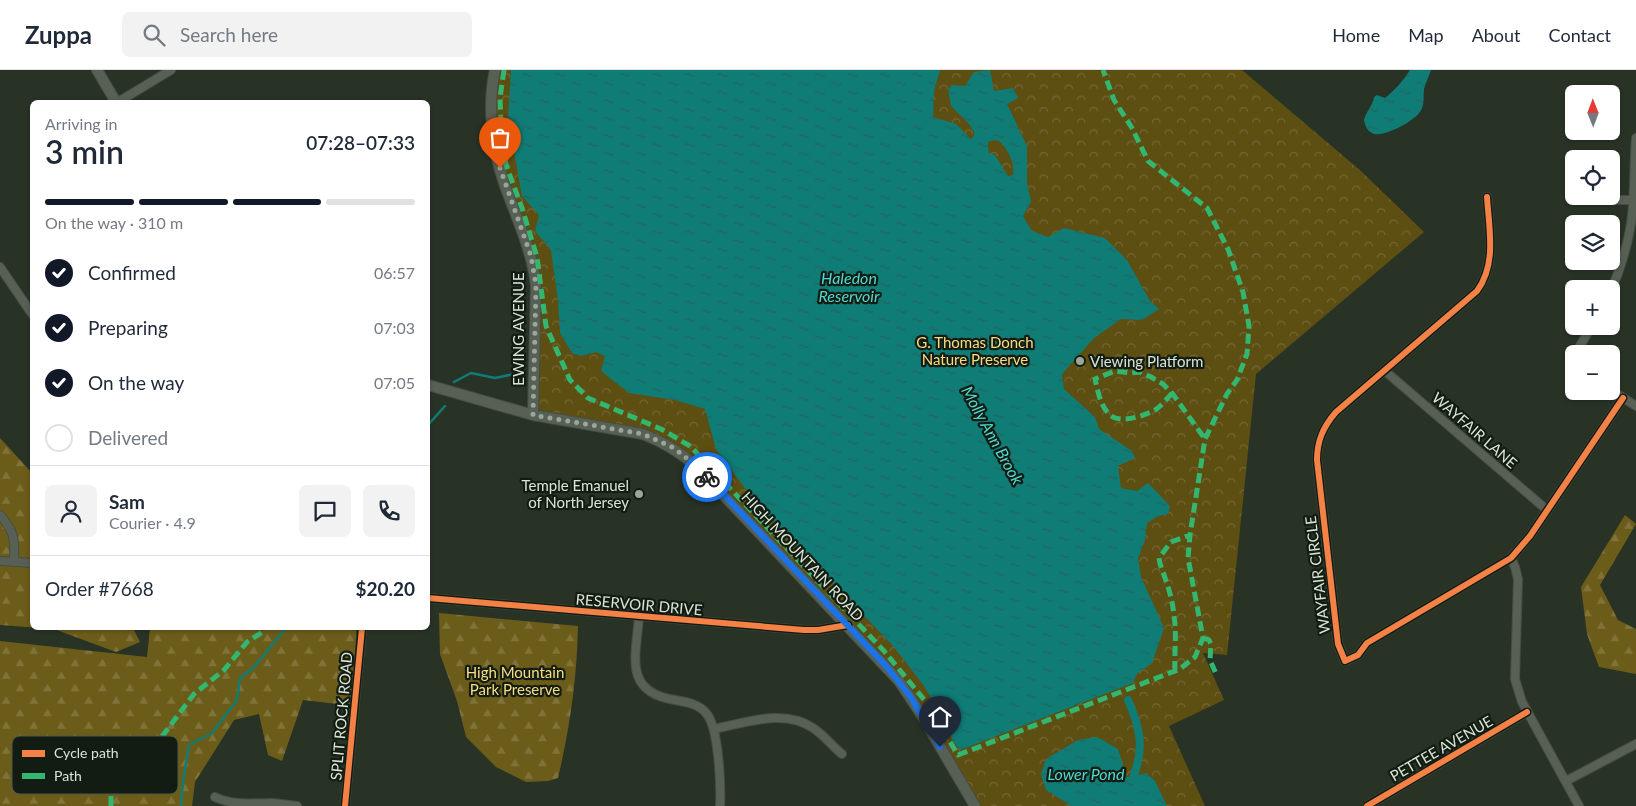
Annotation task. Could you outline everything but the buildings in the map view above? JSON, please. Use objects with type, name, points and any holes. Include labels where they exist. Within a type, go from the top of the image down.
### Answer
[{"type":"main road","points":[[97,70],[116,100]]},
{"type":"main road","name":"EWING AVENUE","points":[[495,70],[492,110],[497,154],[504,181],[531,256],[536,285],[533,415]]},
{"type":"main road","name":"HIGH MOUNTAIN ROAD","points":[[430,386],[533,415],[629,431],[659,440],[674,448],[696,466],[886,666],[910,696],[975,806]]},
{"type":"street","points":[[120,100],[171,70]]},
{"type":"street","points":[[1615,280],[1630,230],[1636,138]]},
{"type":"street","name":"WAYFAIR CIRCLE","points":[[1487,196],[1490,263],[1483,283],[1477,291],[1336,412],[1328,421],[1319,439],[1316,460],[1338,644],[1346,661],[1358,655],[1367,643],[1511,558],[1524,544],[1548,510],[1623,398]]},
{"type":"street","points":[[1620,200],[1633,200]]},
{"type":"street","points":[[0,267],[30,311]]},
{"type":"street","name":"WAYFAIR LANE","points":[[1385,370],[1548,510]]},
{"type":"street","points":[[1620,396],[1636,406]]},
{"type":"street","points":[[0,515],[12,531],[14,562]]},
{"type":"street","points":[[1511,558],[1518,579],[1514,671],[1522,702],[1579,806]]},
{"type":"street","points":[[0,561],[30,563]]},
{"type":"street","name":"RESERVOIR DRIVE","points":[[430,598],[804,630],[827,629],[848,625]]},
{"type":"street","points":[[639,617],[636,668],[640,682],[649,692],[700,708],[710,718],[714,730],[720,806]]},
{"type":"street","name":"SPLIT ROCK ROAD","points":[[345,806],[362,630]]},
{"type":"street","name":"PETTEE AVENUE","points":[[1367,806],[1527,712]]},
{"type":"street","points":[[714,730],[775,718],[791,719],[814,728],[842,754]]},
{"type":"street","points":[[1566,781],[1636,744]]},
{"type":"street","points":[[215,797],[224,803],[236,805],[274,803],[297,806]]},
{"type":"green space","name":"Haledon Reservoir","points":[[495,70],[1242,70],[1361,171],[1424,232],[1256,374],[1227,655],[1203,653],[1224,700],[1169,726],[1205,806],[975,806],[910,696],[696,466],[659,440],[533,415],[536,285],[497,154]]},
{"type":"green space","points":[[0,438],[30,471],[30,627],[0,625]]},
{"type":"green space","points":[[1625,515],[1636,524],[1600,585],[1618,620],[1636,629],[1636,674],[1599,667],[1587,634],[1581,587]]},
{"type":"green space","name":"High Mountain Park Preserve","points":[[439,613],[578,626],[572,702],[558,778],[548,781],[526,782],[496,767],[466,737],[457,701],[440,654]]},
{"type":"green space","points":[[57,630],[134,630],[140,642],[116,652]]},
{"type":"green space","points":[[150,630],[356,630],[355,706],[303,700],[282,761],[268,755],[259,714],[234,720],[195,782],[192,806],[0,806],[0,641],[147,657]]},
{"type":"water","name":"Haledon Reservoir","points":[[511,70],[940,70],[934,91],[933,117],[956,124],[971,139],[974,136],[974,132],[969,124],[951,106],[948,90],[952,85],[965,86],[974,72],[990,70],[994,91],[1013,88],[1018,98],[1007,104],[1027,146],[1027,183],[1031,202],[1023,216],[1032,231],[1048,237],[1064,228],[1105,238],[1127,260],[1150,301],[1159,309],[1142,320],[1121,319],[1094,338],[1062,374],[1064,389],[1095,417],[1099,429],[1132,451],[1135,458],[1118,466],[1121,488],[1137,491],[1148,483],[1170,506],[1168,514],[1158,516],[1147,523],[1145,540],[1138,558],[1141,577],[1164,628],[1152,663],[1137,674],[1133,683],[960,750],[953,741],[943,718],[924,686],[894,647],[756,503],[716,449],[705,409],[675,400],[629,393],[601,371],[605,356],[596,352],[581,356],[572,353],[560,333],[558,300],[551,250],[535,231],[539,215],[522,196],[508,118]],"holes":[[[999,141],[1010,156],[1013,175],[1008,176],[995,155],[989,153],[988,142]]]},
{"type":"water","points":[[1410,70],[1431,70],[1424,89],[1422,109],[1417,116],[1390,131],[1383,134],[1370,132],[1366,128],[1364,120],[1374,97],[1377,95],[1385,98],[1399,85]]},
{"type":"water","name":"Lower Pond","points":[[1097,737],[1118,749],[1123,765],[1121,771],[1123,778],[1146,773],[1155,781],[1167,806],[1071,806],[1046,790],[1041,774],[1046,759],[1078,740]]},
{"type":"waterway","points":[[454,382],[471,373],[495,378],[524,372]]},
{"type":"waterway","points":[[430,423],[445,406]]},
{"type":"waterway","points":[[181,806],[189,745],[212,733],[237,700],[240,678],[254,667],[284,630]]},
{"type":"waterway","points":[[1128,700],[1138,727],[1140,745],[1134,774]]},
{"type":"marked path","points":[[504,70],[500,98],[506,165],[537,257],[546,326],[570,380],[588,398],[661,429],[690,446],[884,651],[926,702],[958,755],[1180,669],[1195,657],[1203,638],[1188,558],[1190,535],[1205,439],[1227,394],[1237,380],[1247,354],[1249,326],[1243,292],[1228,249],[1207,208],[1148,161],[1132,128],[1114,100],[1103,70]]},
{"type":"marked path","points":[[1172,393],[1155,410],[1145,415],[1126,419],[1114,418],[1104,407],[1095,379],[1115,371],[1140,372],[1151,377],[1163,384],[1172,393],[1205,439]]},
{"type":"marked path","points":[[1175,671],[1174,612],[1159,558],[1171,542],[1190,535]]},
{"type":"marked path","points":[[162,736],[194,694],[224,670],[247,642],[264,630]]},
{"type":"marked path","points":[[1203,638],[1209,640],[1211,644],[1210,660],[1217,676]]},
{"type":"marked path","points":[[111,794],[111,806]]},
{"type":"cycle path","points":[[1487,197],[1490,234],[1489,258],[1483,281],[1477,291],[1336,412],[1324,429],[1320,440],[1317,460],[1338,644],[1345,661],[1358,655],[1367,643],[1511,558],[1530,536],[1623,398]]},
{"type":"cycle path","points":[[430,598],[804,630],[818,630],[848,625]]},
{"type":"cycle path","points":[[345,806],[362,630]]},
{"type":"cycle path","points":[[1367,806],[1527,712]]},
{"type":"way so far","points":[[500,168],[531,256],[536,285],[533,415],[643,434],[674,448],[707,477]]},
{"type":"place","name":"Viewing Platform","points":[[1080,361]]},
{"type":"place","name":"Temple Emanuel of North Jersey","points":[[639,494]]},
{"type":"route","points":[[707,477],[899,681],[940,747]]},
{"type":"park label","name":"G. Thomas Donch Nature Preserve","points":[[975,350]]},
{"type":"water label","name":"Molly Ann Brook","points":[[993,435]]}]
